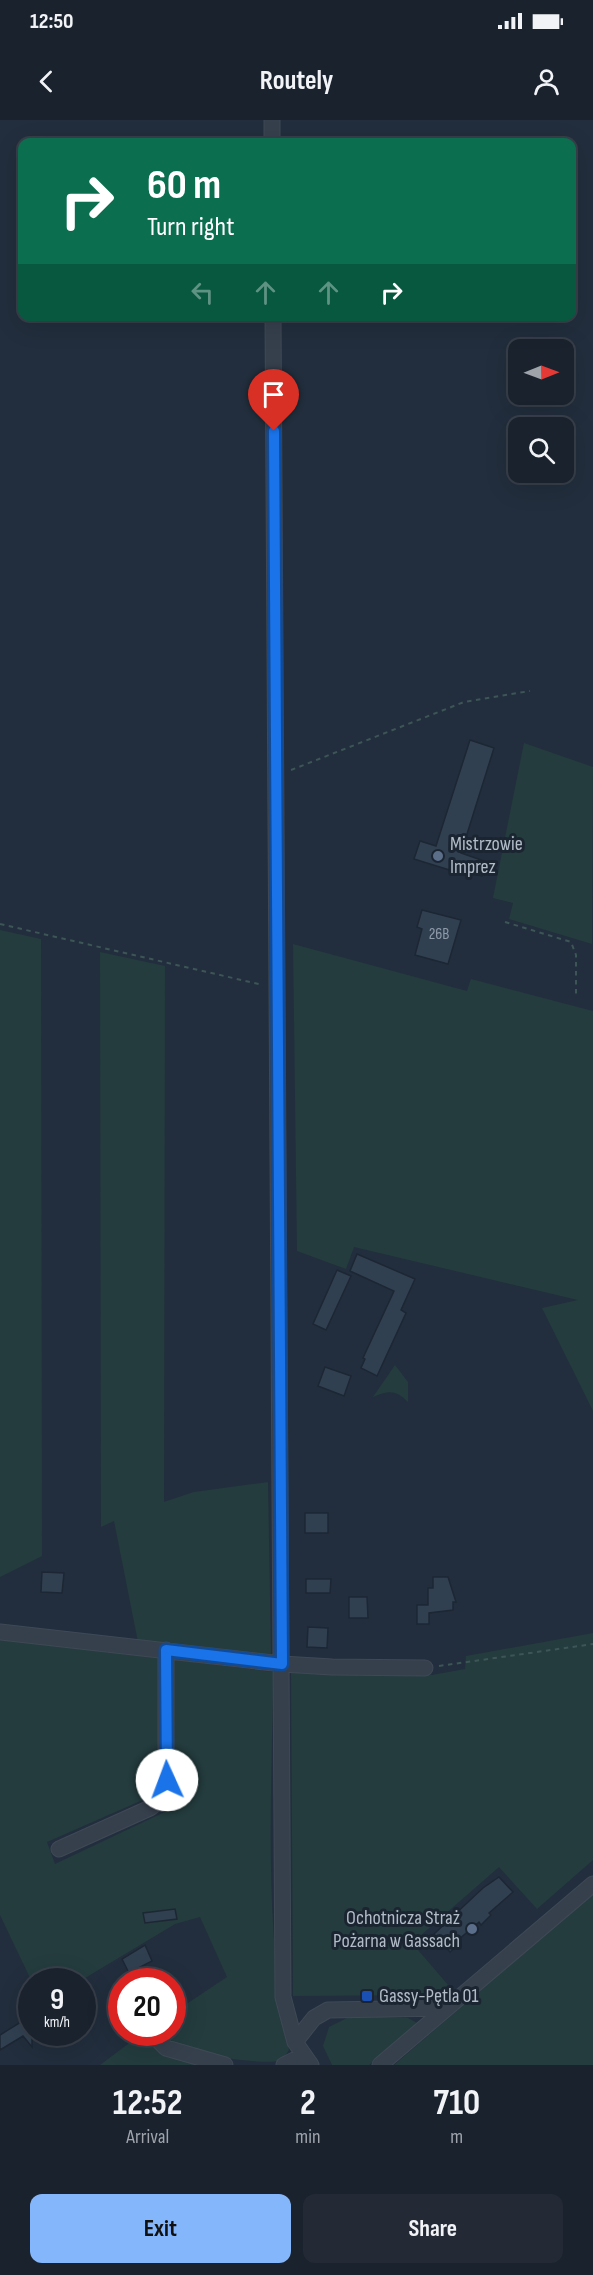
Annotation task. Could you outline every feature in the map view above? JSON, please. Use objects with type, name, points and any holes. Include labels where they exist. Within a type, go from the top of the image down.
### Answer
[{"type":"street","points":[[272,120],[272,138]]},
{"type":"street","points":[[273,321],[283,1997],[295,2042],[307,2060],[284,2065]]},
{"type":"street","points":[[0,1632],[282,1664],[332,1668],[425,1668]]},
{"type":"street","points":[[59,1849],[150,1808],[159,1802],[166,1791],[166,1650]]},
{"type":"street","points":[[380,2065],[593,1884]]},
{"type":"street","points":[[295,2042],[314,2018],[328,2010],[447,2008]]},
{"type":"street","points":[[164,2046],[225,2065]]},
{"type":"path","points":[[275,776],[464,702],[530,692]]},
{"type":"path","points":[[505,922],[571,942],[576,955],[576,997]]},
{"type":"path","points":[[0,924],[277,988]]},
{"type":"path","points":[[425,1668],[593,1644]]},
{"type":"green space","points":[[524,743],[593,767],[592,944],[509,919],[513,903],[493,898]]},
{"type":"green space","points":[[0,930],[41,939],[42,1556],[0,1577]]},
{"type":"green space","points":[[293,944],[467,991],[471,979],[593,1011],[593,1411],[542,1308],[578,1300],[354,1247],[346,1269],[297,1251]]},
{"type":"green space","points":[[100,952],[165,966],[164,1502],[194,1492],[268,1482],[271,1655],[138,1642],[114,1521],[101,1527]]},
{"type":"green space","points":[[395,1365],[408,1382],[408,1402],[392,1392],[373,1397]]},
{"type":"green space","points":[[593,1633],[593,1860],[537,1909],[499,1867],[412,1943],[449,1986],[444,1992],[425,1995],[293,1996],[291,1673],[300,1667],[432,1675],[465,1669],[466,1656]]},
{"type":"green space","points":[[0,1640],[159,1658],[162,1779],[154,1795],[47,1842],[55,1864],[173,1808],[170,1659],[273,1672],[272,1909],[275,1957],[289,2050],[280,2061],[235,2059],[196,2052],[178,2046],[186,2046],[186,2004],[227,1977],[200,1917],[175,1924],[96,1971],[96,1968],[25,1968],[0,1915]]},
{"type":"green space","points":[[593,1893],[593,2065],[394,2065]]},
{"type":"green space","points":[[347,2018],[408,2018],[419,2024],[369,2065],[332,2065],[323,2046],[329,2027]]},
{"type":"green space","points":[[125,2046],[170,2046],[206,2065],[100,2065]]},
{"type":"building","points":[[470,740],[494,748],[461,853],[487,862],[482,876],[458,868],[456,872],[414,859],[420,841],[436,846]]},
{"type":"building","points":[[422,910],[461,920],[448,964],[415,955],[422,929],[417,927]]},
{"type":"building","points":[[357,1254],[415,1279],[401,1310],[406,1313],[377,1376],[361,1368],[365,1359],[363,1358],[394,1291],[350,1271]]},
{"type":"building","points":[[337,1270],[351,1276],[326,1330],[313,1324]]},
{"type":"building","points":[[325,1367],[351,1376],[344,1396],[318,1386]]},
{"type":"building","points":[[305,1513],[328,1513],[328,1533],[305,1533]]},
{"type":"building","points":[[42,1572],[64,1573],[62,1593],[41,1592]]},
{"type":"building","points":[[433,1577],[448,1577],[456,1602],[453,1602],[453,1610],[429,1613],[429,1624],[417,1624],[417,1605],[428,1605],[428,1588],[433,1588]]},
{"type":"building","points":[[306,1579],[331,1579],[330,1593],[306,1593]]},
{"type":"building","points":[[349,1597],[367,1597],[368,1618],[349,1618]]},
{"type":"building","points":[[308,1627],[328,1628],[327,1648],[307,1647]]},
{"type":"building","points":[[499,1877],[513,1892],[489,1913],[491,1915],[481,1925],[479,1922],[457,1941],[459,1944],[450,1952],[434,1934],[483,1888]]},
{"type":"building","points":[[175,1909],[177,1919],[145,1923],[143,1913]]},
{"type":"building","points":[[145,1945],[152,1961],[139,1968],[126,1968],[122,1959]]},
{"type":"building","points":[[18,2024],[18,2039],[0,2050],[0,2035]]},
{"type":"place","name":"Mistrzowie Imprez","points":[[438,856]]},
{"type":"place","name":"Ochotnicza Straż Pożarna w Gassach","points":[[472,1929]]},
{"type":"place","name":"Gassy-Pętla 01","points":[[367,1996]]},
{"type":"route","points":[[167,1780],[164,1669],[166,1650],[282,1664],[274,431]]}]
